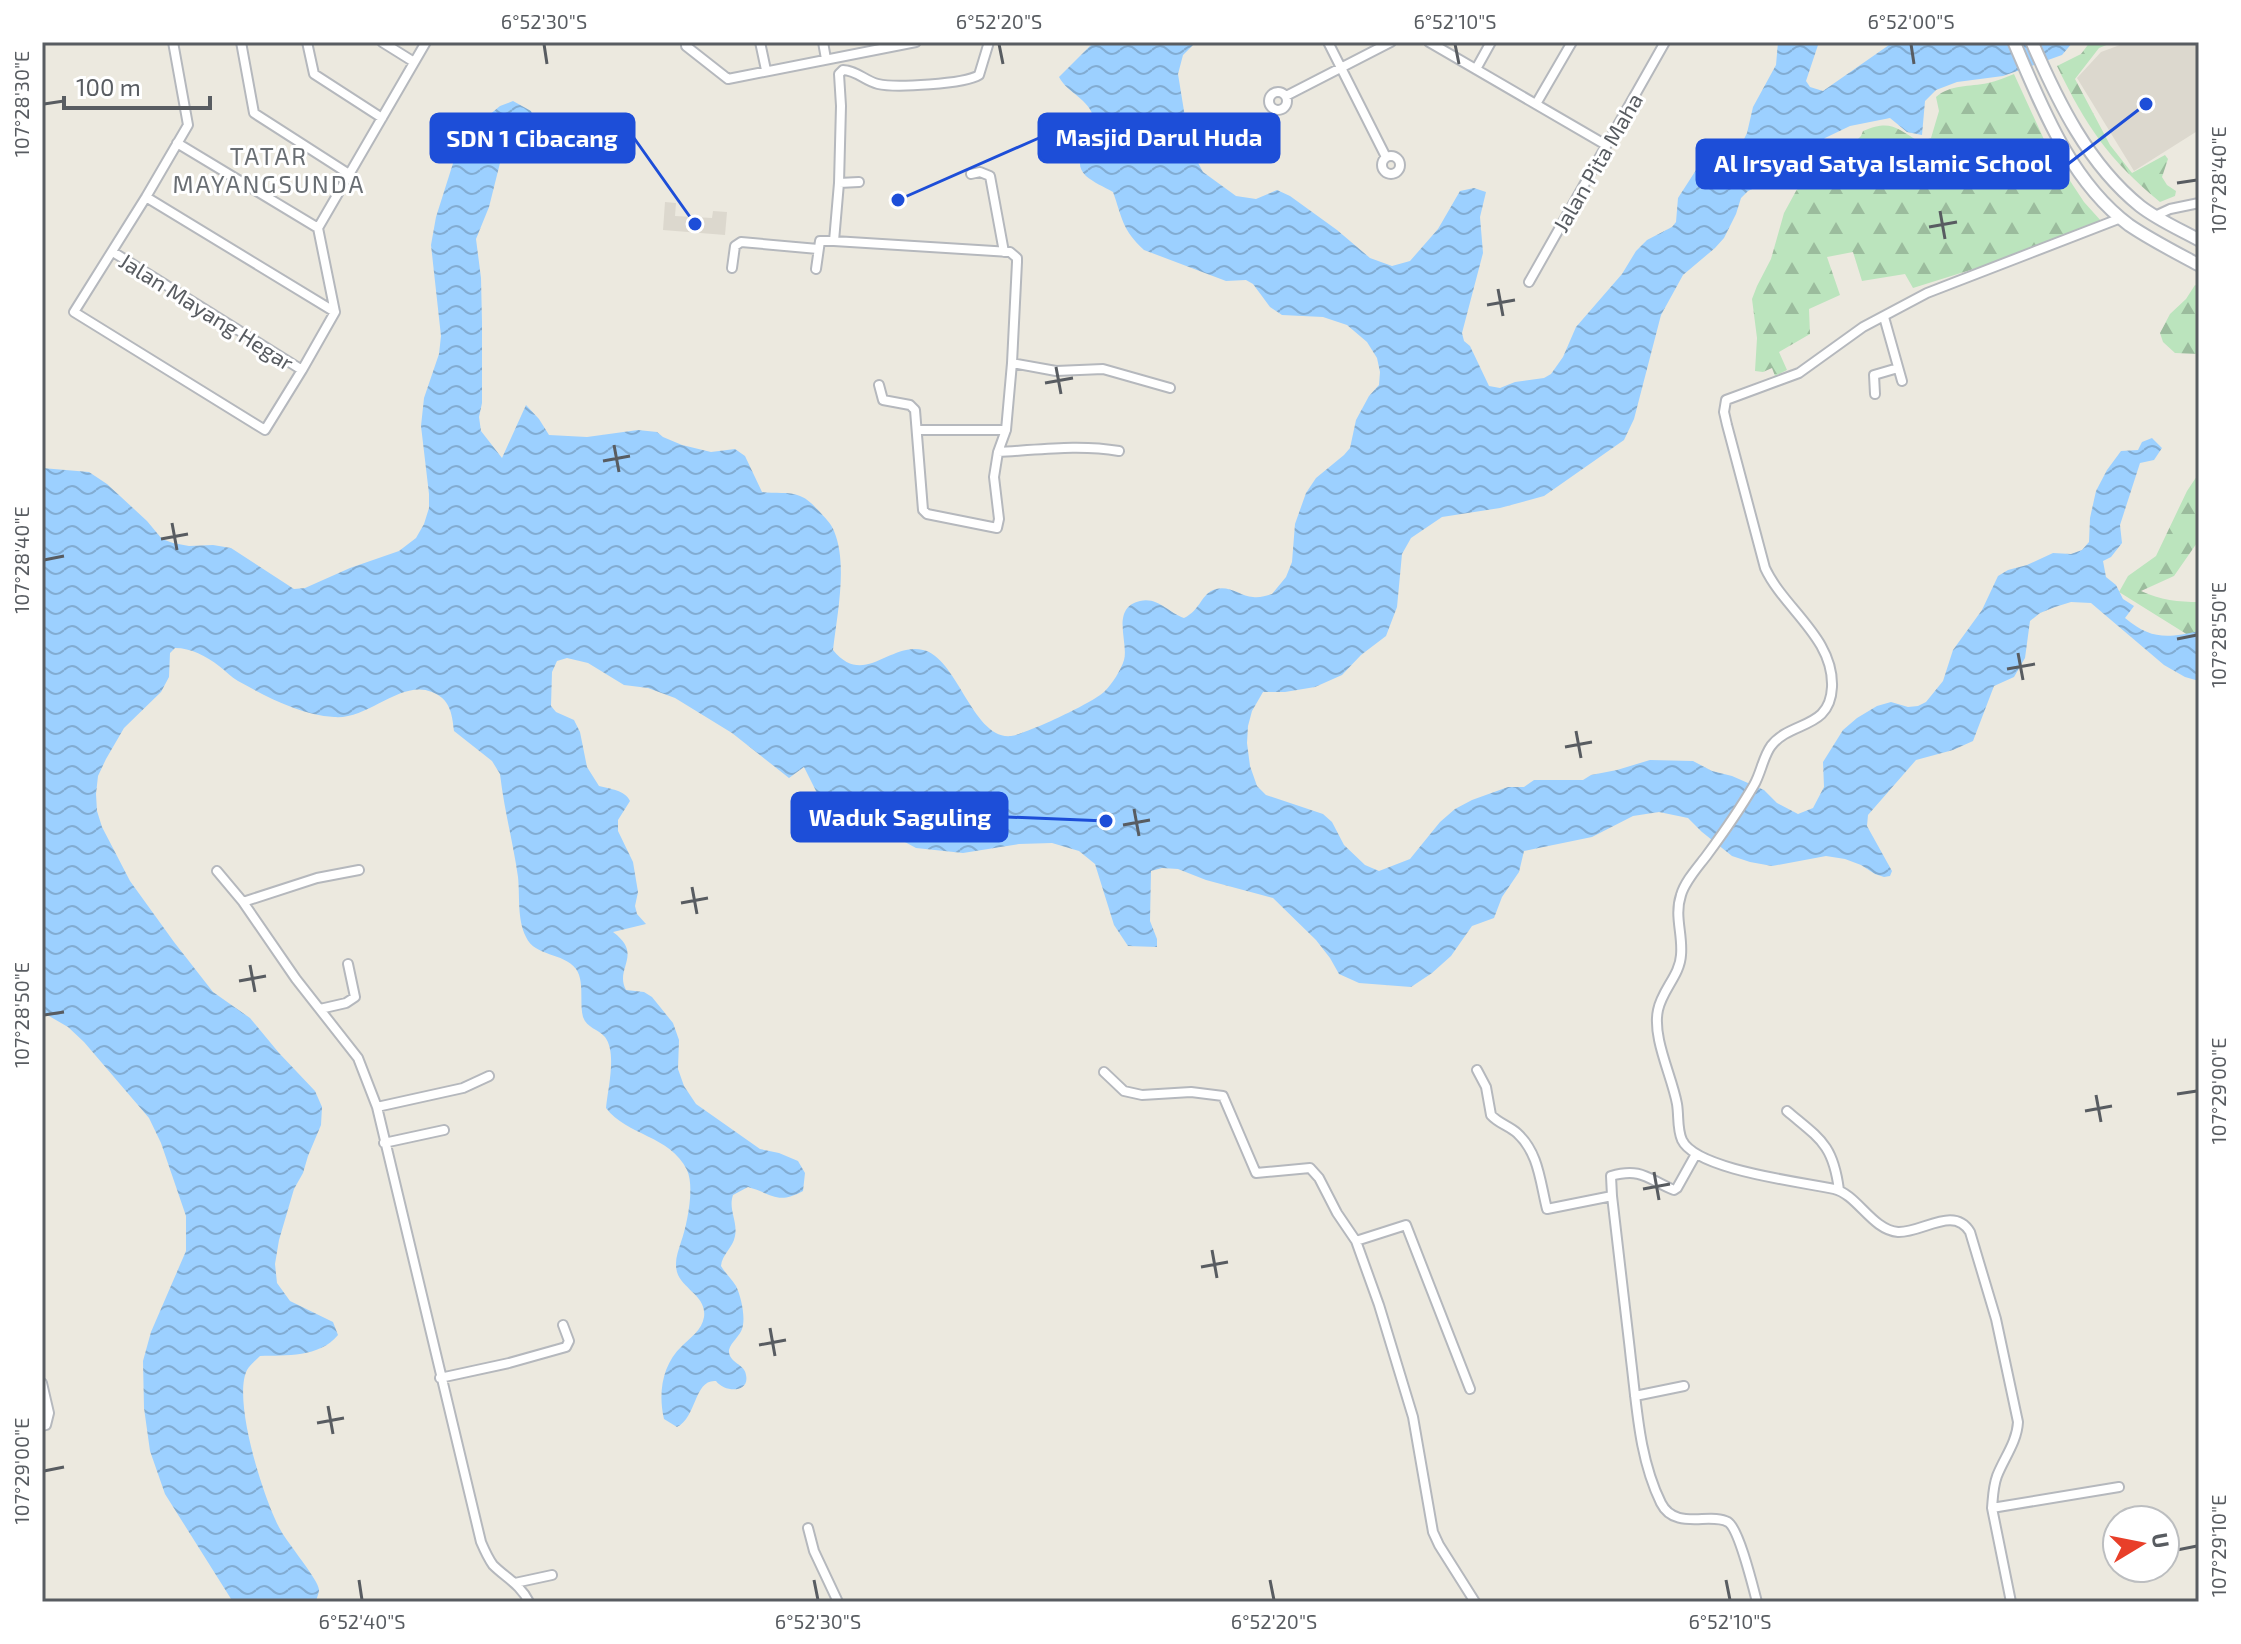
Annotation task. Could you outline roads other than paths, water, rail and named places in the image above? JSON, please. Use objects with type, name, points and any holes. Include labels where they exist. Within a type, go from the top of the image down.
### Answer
[{"type":"main road","points":[[2014,42],[2048,120],[2078,171],[2124,221],[2199,265]]},
{"type":"main road","points":[[2032,42],[2053,90],[2085,144],[2106,172],[2141,207],[2199,240]]},
{"type":"main road","points":[[2124,221],[2141,207]]},
{"type":"street","points":[[173,42],[188,125],[74,312],[265,430],[335,312],[318,228],[426,42]]},
{"type":"street","points":[[241,42],[254,113],[349,174]]},
{"type":"street","points":[[307,42],[314,74],[382,118]]},
{"type":"street","points":[[382,42],[414,62]]},
{"type":"street","points":[[686,42],[686,46],[728,79],[916,42]]},
{"type":"street","points":[[760,42],[766,70]]},
{"type":"street","points":[[823,42],[826,59]]},
{"type":"street","points":[[834,241],[841,106],[838,77],[841,71],[850,70],[881,85],[966,81],[979,75],[989,42]]},
{"type":"street","points":[[1328,42],[1386,157]]},
{"type":"street","points":[[1286,96],[1391,42]]},
{"type":"street","points":[[1429,42],[1606,145]]},
{"type":"street","points":[[1476,69],[1491,42]]},
{"type":"street","points":[[1536,104],[1572,42]]},
{"type":"street","name":"Jalan Pita Maha","points":[[1529,282],[1665,42]]},
{"type":"street","points":[[177,143],[318,228]]},
{"type":"street","points":[[971,174],[980,172],[990,176],[1004,252]]},
{"type":"street","points":[[839,183],[859,182]]},
{"type":"street","points":[[146,197],[335,312]]},
{"type":"street","points":[[2155,216],[2170,209],[2199,203]]},
{"type":"street","points":[[2011,1602],[1992,1508],[1996,1477],[2018,1422],[1996,1319],[1970,1232],[1962,1222],[1952,1220],[1903,1231],[1887,1229],[1839,1190],[1765,1177],[1696,1154],[1682,1142],[1677,1103],[1657,1028],[1657,1013],[1681,959],[1677,910],[1683,888],[1756,782],[1771,746],[1826,711],[1831,698],[1831,673],[1820,642],[1772,583],[1765,568],[1727,425],[1726,400],[1799,373],[1842,342],[1927,293],[2124,221]]},
{"type":"street","points":[[816,269],[820,240],[1015,255],[1012,363],[1006,430],[994,477],[999,519],[997,528],[935,517],[923,510],[918,430],[913,407],[883,400],[879,385]]},
{"type":"street","points":[[732,268],[735,246],[741,242],[818,249]]},
{"type":"street","name":"Jalan Mayang Hegar","points":[[113,252],[302,370]]},
{"type":"street","points":[[1884,317],[1902,381]]},
{"type":"street","points":[[1012,363],[1056,371],[1103,369],[1170,388]]},
{"type":"street","points":[[1875,394],[1874,375],[1898,368]]},
{"type":"street","points":[[918,430],[1006,430]]},
{"type":"street","points":[[998,452],[1060,447],[1119,451]]},
{"type":"street","points":[[243,902],[317,878],[359,870]]},
{"type":"street","points":[[217,871],[358,1058],[377,1107],[481,1542],[493,1564],[523,1591],[529,1602]]},
{"type":"street","points":[[320,1009],[346,1003],[355,997],[348,964]]},
{"type":"street","points":[[1477,1070],[1486,1087],[1491,1115],[1528,1144],[1537,1165],[1547,1209],[1612,1196]]},
{"type":"street","points":[[1104,1072],[1124,1091],[1142,1095],[1191,1092],[1223,1096],[1256,1173],[1310,1168],[1319,1178],[1356,1241],[1379,1305],[1413,1417],[1433,1532],[1475,1602]]},
{"type":"street","points":[[377,1107],[463,1088],[489,1076]]},
{"type":"street","points":[[1787,1111],[1824,1143],[1836,1165],[1839,1190]]},
{"type":"street","points":[[384,1143],[444,1130]]},
{"type":"street","points":[[1696,1154],[1676,1189],[1672,1190],[1648,1175],[1624,1173],[1611,1176],[1642,1450],[1661,1503],[1667,1511],[1687,1520],[1726,1521],[1731,1525],[1757,1602]]},
{"type":"street","points":[[1356,1241],[1406,1225],[1470,1389]]},
{"type":"street","points":[[440,1378],[566,1347],[569,1341],[563,1325]]},
{"type":"street","points":[[42,1383],[49,1413],[46,1425],[42,1426]]},
{"type":"street","points":[[1635,1396],[1684,1386]]},
{"type":"street","points":[[1992,1508],[2119,1487]]},
{"type":"street","points":[[808,1528],[814,1551],[838,1602]]},
{"type":"street","points":[[515,1583],[552,1575]]},
{"type":"water","points":[[1094,42],[1196,42],[1183,55],[1178,74],[1190,148],[1203,172],[1236,196],[1256,199],[1277,190],[1290,196],[1370,258],[1392,266],[1410,261],[1438,229],[1460,191],[1474,188],[1486,192],[1480,217],[1483,253],[1462,333],[1489,386],[1500,388],[1551,374],[1563,357],[1576,327],[1622,274],[1636,251],[1647,240],[1676,222],[1678,198],[1698,167],[1718,152],[1742,143],[1753,107],[1776,65],[1778,42],[1819,42],[1806,81],[1810,87],[1823,91],[1889,45],[1898,42],[2073,42],[2062,55],[2003,76],[1957,82],[1936,90],[1925,101],[1922,135],[1907,132],[1890,118],[1850,126],[1825,138],[1815,148],[1807,168],[1801,174],[1748,191],[1741,198],[1724,238],[1683,275],[1661,315],[1634,419],[1624,440],[1544,496],[1500,508],[1442,517],[1411,538],[1402,554],[1397,607],[1386,636],[1342,675],[1315,687],[1263,692],[1248,726],[1250,766],[1257,786],[1266,795],[1323,814],[1332,822],[1344,845],[1365,865],[1379,871],[1410,859],[1440,822],[1472,800],[1508,787],[1524,787],[1534,780],[1583,780],[1591,775],[1650,760],[1693,761],[1764,790],[1777,803],[1798,814],[1813,808],[1824,787],[1823,762],[1843,730],[1877,706],[1891,702],[1908,707],[1926,702],[1943,681],[1953,650],[1982,610],[1998,576],[2053,553],[2071,554],[2082,550],[2089,542],[2096,491],[2107,470],[2121,451],[2138,450],[2142,442],[2152,438],[2162,448],[2154,460],[2140,463],[2120,525],[2122,543],[2111,557],[2103,561],[2106,577],[2116,585],[2123,599],[2134,606],[2125,618],[2134,625],[2152,634],[2169,636],[2199,631],[2199,681],[2164,665],[2091,603],[2071,602],[2055,607],[2030,621],[2025,658],[2014,677],[1994,686],[1973,741],[1916,760],[1868,815],[1867,826],[1892,871],[1890,876],[1875,874],[1845,859],[1826,856],[1772,866],[1750,862],[1732,856],[1688,818],[1659,812],[1633,816],[1592,837],[1524,851],[1519,872],[1502,897],[1494,918],[1472,926],[1451,956],[1411,987],[1359,983],[1339,974],[1316,940],[1273,898],[1178,869],[1151,871],[1150,921],[1157,947],[1128,946],[1114,925],[1095,864],[1079,851],[1052,843],[1019,844],[963,853],[916,848],[892,835],[874,812],[855,802],[836,803],[819,797],[804,767],[789,778],[732,733],[675,698],[648,688],[624,685],[588,663],[567,658],[557,661],[552,672],[551,706],[556,712],[574,720],[580,732],[587,767],[599,786],[621,792],[630,801],[618,820],[618,831],[633,862],[638,892],[637,914],[646,924],[613,932],[622,940],[628,955],[623,975],[626,990],[644,992],[652,997],[673,1023],[679,1040],[678,1069],[684,1086],[696,1104],[760,1149],[798,1161],[805,1173],[803,1191],[794,1195],[775,1197],[748,1187],[733,1195],[735,1236],[721,1266],[736,1286],[741,1301],[742,1329],[729,1354],[745,1371],[746,1381],[736,1389],[725,1388],[716,1381],[703,1386],[684,1422],[677,1427],[664,1419],[661,1399],[663,1380],[675,1354],[699,1330],[704,1317],[702,1304],[680,1278],[676,1268],[689,1206],[689,1177],[680,1158],[670,1149],[625,1125],[606,1108],[611,1071],[609,1044],[583,1017],[579,974],[564,960],[536,948],[523,930],[518,877],[500,774],[492,761],[454,731],[449,707],[432,692],[420,689],[408,691],[359,713],[322,716],[272,699],[238,681],[204,656],[175,648],[170,653],[169,677],[161,692],[124,728],[106,759],[98,776],[97,811],[130,881],[174,942],[213,992],[250,1018],[315,1091],[322,1107],[321,1125],[294,1189],[275,1264],[277,1283],[290,1301],[333,1322],[338,1335],[312,1351],[260,1356],[247,1370],[243,1384],[247,1426],[266,1496],[280,1529],[318,1585],[316,1602],[233,1602],[165,1494],[150,1451],[144,1408],[143,1361],[151,1332],[186,1251],[186,1216],[149,1118],[84,1042],[68,1027],[49,1016],[42,1016],[42,468],[89,472],[107,484],[162,539],[189,546],[231,548],[294,589],[305,588],[399,551],[416,538],[429,508],[421,426],[424,398],[439,354],[441,336],[431,245],[436,217],[455,157],[471,130],[500,106],[513,101],[531,111],[536,125],[522,143],[501,159],[489,207],[476,239],[482,322],[482,403],[479,417],[481,431],[502,458],[526,405],[549,435],[587,437],[638,430],[657,432],[682,445],[711,452],[735,449],[745,456],[762,492],[803,497],[833,528],[841,574],[833,650],[844,661],[866,665],[899,652],[923,650],[946,667],[975,712],[998,734],[1011,736],[1031,730],[1099,696],[1110,685],[1124,660],[1123,618],[1131,605],[1153,601],[1184,618],[1216,589],[1226,588],[1255,597],[1272,594],[1286,577],[1292,562],[1295,524],[1306,493],[1316,478],[1350,448],[1356,420],[1379,385],[1377,358],[1367,342],[1347,325],[1323,317],[1282,315],[1270,307],[1253,284],[1246,280],[1226,281],[1144,250],[1131,236],[1113,192],[1086,176],[1081,169],[1080,162],[1092,134],[1094,119],[1088,106],[1059,77]]},
{"type":"place","name":"Al Irsyad Satya Islamic School","points":[[2146,104]]},
{"type":"place","name":"Masjid Darul Huda","points":[[898,200]]},
{"type":"place","name":"SDN 1 Cibacang","points":[[695,224]]},
{"type":"place","name":"Waduk Saguling","points":[[1106,821]]},
{"type":"district","name":"TATAR MAYANGSUNDA","points":[[269,169]]}]
